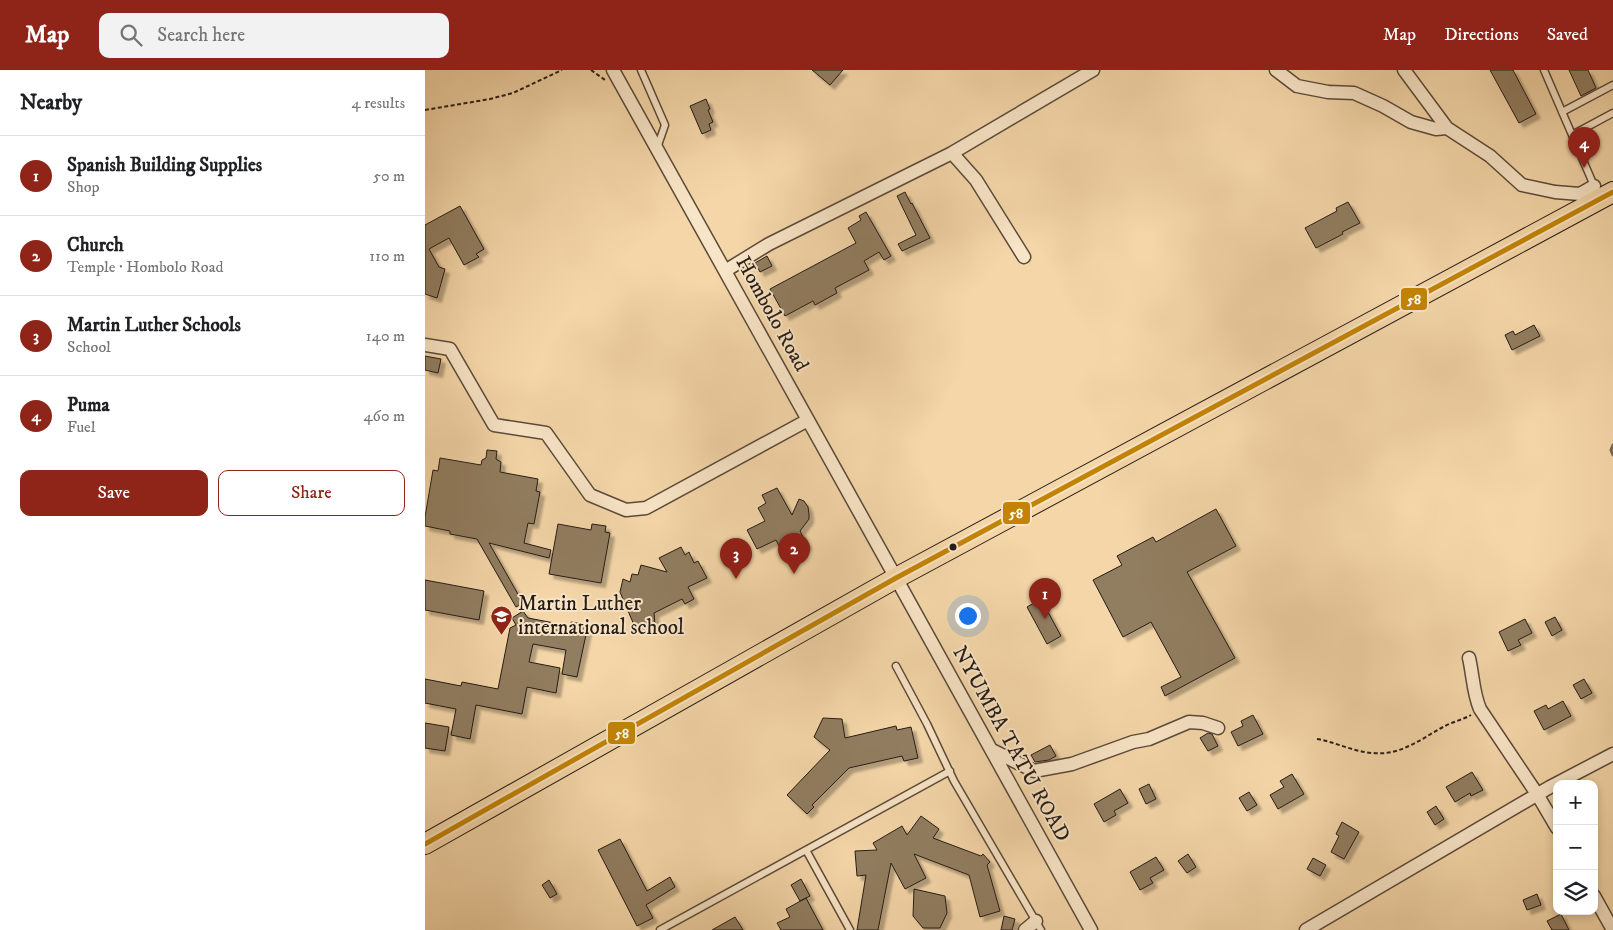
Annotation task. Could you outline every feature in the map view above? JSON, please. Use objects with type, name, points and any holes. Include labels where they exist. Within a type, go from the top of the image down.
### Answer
[{"type":"highway","points":[[425,844],[897,578],[1602,192]]},
{"type":"street","name":"Hombolo Road","points":[[613,70],[897,578]]},
{"type":"street","points":[[725,271],[769,244],[952,153],[1093,70]]},
{"type":"street","points":[[1277,70],[1297,86],[1328,92],[1354,93],[1383,106],[1411,122],[1436,128],[1447,128]]},
{"type":"street","points":[[1404,70],[1447,128],[1490,156],[1522,185],[1555,192],[1580,194],[1602,192]]},
{"type":"street","points":[[952,153],[976,180],[1024,257]]},
{"type":"street","points":[[425,344],[450,349],[494,424],[546,433],[590,495],[626,510],[646,508],[808,420]]},
{"type":"street","name":"NYUMBA TATU ROAD","points":[[897,578],[1091,930]]},
{"type":"street","points":[[1469,658],[1474,680],[1475,698],[1480,709],[1537,794],[1555,825]]},
{"type":"street","points":[[992,750],[1033,771],[1072,764],[1121,746],[1149,739],[1189,722],[1203,723],[1218,728]]},
{"type":"street","points":[[1306,930],[1537,794],[1613,754]]},
{"type":"street","points":[[1598,903],[1613,930]]},
{"type":"street","points":[[1025,930],[1038,926]]},
{"type":"lane","points":[[641,70],[665,125],[656,149]]},
{"type":"lane","points":[[1544,70],[1572,135],[1602,192]]},
{"type":"lane","points":[[1562,112],[1613,85]]},
{"type":"lane","points":[[1572,135],[1613,113]]},
{"type":"lane","points":[[896,666],[950,771],[1038,926]]},
{"type":"lane","points":[[660,930],[950,771]]},
{"type":"lane","points":[[805,850],[850,930]]},
{"type":"path","points":[[425,110],[490,100],[513,94],[562,70]]},
{"type":"path","points":[[1317,739],[1351,750],[1374,754],[1389,753],[1409,747],[1445,726],[1462,720],[1480,709]]},
{"type":"building","points":[[812,70],[843,70],[830,85]]},
{"type":"building","points":[[1490,70],[1513,70],[1536,114],[1519,123]]},
{"type":"building","points":[[1569,70],[1588,70],[1596,88],[1581,96]]},
{"type":"building","points":[[706,99],[713,122],[709,124],[711,130],[702,134],[690,106]]},
{"type":"building","points":[[905,192],[930,238],[902,251],[898,244],[916,235],[897,196]]},
{"type":"building","points":[[1348,202],[1360,223],[1316,248],[1305,228],[1337,211],[1336,208]]},
{"type":"building","points":[[460,206],[484,249],[476,254],[479,257],[464,265],[449,238],[429,249],[439,267],[445,269],[437,298],[425,294],[425,225]]},
{"type":"building","points":[[866,212],[891,256],[884,260],[879,252],[864,261],[869,270],[835,288],[837,293],[815,305],[813,301],[785,316],[770,289],[856,243],[848,228],[861,220],[859,216]]},
{"type":"building","points":[[767,256],[772,266],[760,272],[755,263]]},
{"type":"building","points":[[1534,325],[1540,336],[1512,350],[1505,335],[1513,331],[1515,335]]},
{"type":"building","points":[[425,356],[441,359],[438,373],[425,370]]},
{"type":"building","points":[[487,450],[497,451],[496,459],[501,462],[500,472],[538,479],[536,491],[540,492],[534,524],[528,523],[524,543],[551,550],[549,558],[489,543],[523,603],[516,607],[477,539],[450,534],[450,531],[425,526],[433,470],[438,471],[440,458],[481,465],[482,460],[486,458]]},
{"type":"building","points":[[777,488],[792,515],[799,499],[804,501],[808,507],[809,514],[809,519],[800,531],[807,545],[785,557],[776,540],[757,549],[747,530],[765,521],[758,508],[766,503],[762,495]]},
{"type":"building","points":[[1216,509],[1236,546],[1187,572],[1235,658],[1165,696],[1161,687],[1181,677],[1151,622],[1123,637],[1093,580],[1122,565],[1117,556],[1153,537],[1156,542]]},
{"type":"building","points":[[558,524],[591,530],[592,524],[606,526],[605,532],[610,533],[601,583],[549,574]]},
{"type":"building","points":[[681,547],[685,555],[689,552],[694,563],[698,561],[707,578],[688,587],[694,599],[685,604],[682,599],[654,613],[655,625],[634,625],[620,592],[623,579],[630,582],[632,574],[638,575],[641,565],[667,572],[659,558]]},
{"type":"building","points":[[425,580],[484,591],[479,620],[425,610]]},
{"type":"building","points":[[1041,599],[1061,636],[1047,644],[1027,607]]},
{"type":"building","points":[[523,611],[528,618],[570,626],[571,622],[588,625],[577,677],[562,674],[566,650],[533,644],[529,662],[560,668],[556,693],[527,687],[522,714],[476,705],[470,739],[451,735],[456,709],[425,703],[425,679],[461,686],[462,682],[498,689],[510,628],[516,625],[512,618]]},
{"type":"building","points":[[1555,617],[1562,630],[1552,636],[1545,622]]},
{"type":"building","points":[[1525,619],[1532,633],[1518,640],[1521,645],[1508,651],[1499,632]]},
{"type":"building","points":[[1584,679],[1592,693],[1581,699],[1573,685]]},
{"type":"building","points":[[1563,701],[1571,716],[1544,730],[1534,711],[1546,705],[1548,709]]},
{"type":"building","points":[[1253,715],[1263,734],[1238,746],[1231,732],[1243,726],[1241,721]]},
{"type":"building","points":[[823,718],[842,719],[845,738],[896,726],[897,730],[911,727],[918,758],[904,761],[902,756],[849,768],[812,805],[814,807],[807,814],[787,795],[830,750],[814,737]]},
{"type":"building","points":[[425,723],[449,727],[445,751],[425,748]]},
{"type":"building","points":[[1208,733],[1212,734],[1218,746],[1208,751],[1200,738]]},
{"type":"building","points":[[1050,745],[1056,756],[1049,760],[1035,762],[1031,755]]},
{"type":"building","points":[[1472,772],[1483,790],[1471,796],[1470,793],[1455,802],[1446,787]]},
{"type":"building","points":[[1292,774],[1304,794],[1278,809],[1270,795],[1284,787],[1280,781]]},
{"type":"building","points":[[1149,784],[1156,799],[1146,804],[1139,789]]},
{"type":"building","points":[[1120,789],[1128,803],[1114,811],[1116,815],[1104,822],[1094,804]]},
{"type":"building","points":[[1249,792],[1257,805],[1247,811],[1239,798]]},
{"type":"building","points":[[1436,806],[1444,819],[1435,825],[1427,812]]},
{"type":"building","points":[[921,816],[939,829],[933,838],[981,856],[983,854],[990,862],[987,865],[1000,911],[980,917],[969,875],[914,854],[926,878],[905,889],[891,863],[878,930],[857,930],[866,875],[857,876],[855,851],[877,850],[873,843],[902,826],[907,835]]},
{"type":"building","points":[[1342,822],[1359,832],[1344,859],[1331,852],[1339,836],[1336,834]]},
{"type":"building","points":[[620,839],[647,891],[670,877],[675,887],[646,905],[653,918],[637,926],[598,850]]},
{"type":"building","points":[[1188,854],[1196,867],[1187,873],[1178,861]]},
{"type":"building","points":[[1156,857],[1164,870],[1150,878],[1153,883],[1140,890],[1130,872]]},
{"type":"building","points":[[1313,858],[1326,865],[1320,876],[1307,869]]},
{"type":"building","points":[[801,879],[810,896],[800,901],[791,885]]},
{"type":"building","points":[[549,880],[557,894],[550,898],[542,885]]},
{"type":"building","points":[[914,889],[945,896],[947,913],[940,928],[923,928],[913,916]]},
{"type":"building","points":[[1537,894],[1541,905],[1527,910],[1523,900]]},
{"type":"building","points":[[806,898],[823,930],[781,930],[777,923],[790,917],[786,909]]},
{"type":"building","points":[[1562,915],[1569,930],[1552,930],[1547,921]]},
{"type":"building","points":[[1004,916],[1015,919],[1012,930],[1001,930]]},
{"type":"building","points":[[735,917],[743,930],[712,930]]},
{"type":"waterway","points":[[1613,445],[1611,450],[1613,455]]},
{"type":"transit line","name":"58","points":[[425,844],[896,578],[1613,192]]},
{"type":"place","name":"Puma","points":[[1584,168]]},
{"type":"place","name":"Church","points":[[794,574]]},
{"type":"place","name":"Martin Luther Schools","points":[[736,579]]},
{"type":"place","name":"Spanish Building Supplies","points":[[1045,619]]},
{"type":"place","name":"Martin Luther international school","points":[[502,635]]}]
